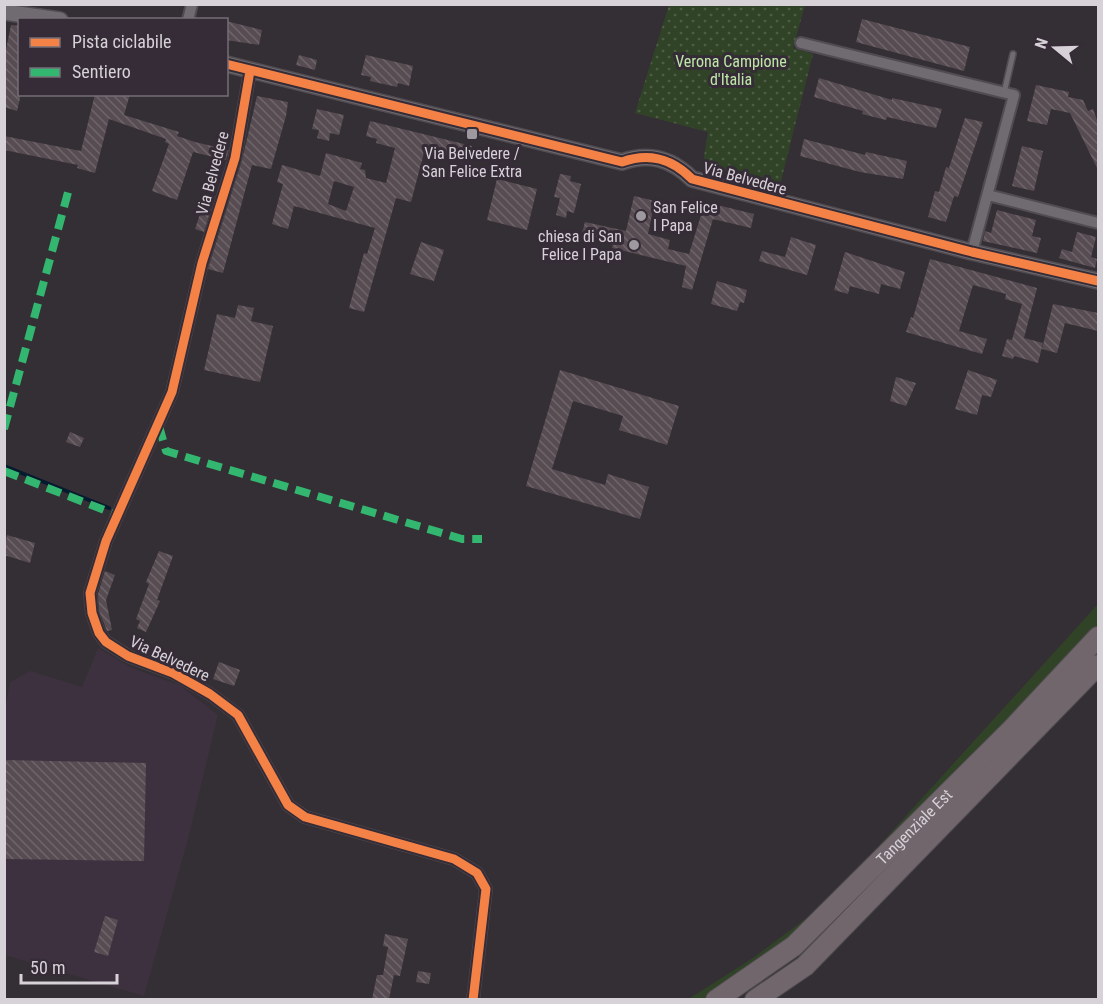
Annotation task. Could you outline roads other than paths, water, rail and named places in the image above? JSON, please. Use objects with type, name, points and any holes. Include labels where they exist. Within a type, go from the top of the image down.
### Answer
[{"type":"highway","name":"Tangenziale Est","points":[[716,999],[794,946],[1012,729],[1098,638]]},
{"type":"highway","name":"Tangenziale Est","points":[[755,999],[805,966],[1098,665]]},
{"type":"street","points":[[4,12],[46,18]]},
{"type":"street","points":[[801,42],[1014,95],[972,252]]},
{"type":"street","name":"Via Belvedere","points":[[228,65],[622,162],[640,156],[677,164],[692,179],[972,252],[1098,281]]},
{"type":"street","name":"Via Belvedere","points":[[250,71],[235,158],[202,263],[179,367],[159,426],[106,541],[90,593],[92,613],[99,633],[118,651],[173,673],[210,693],[238,715],[288,805],[305,817],[454,859],[477,873],[486,889],[473,999]]},
{"type":"street","points":[[988,195],[1098,223]]},
{"type":"lane","points":[[1004,93],[1013,54]]},
{"type":"waterway","points":[[4,466],[109,508]]},
{"type":"place","name":"Via Belvedere / San Felice Extra","points":[[472,134]]},
{"type":"place","name":"San Felice I Papa","points":[[641,216]]},
{"type":"place","name":"chiesa di San Felice I Papa","points":[[634,245]]},
{"type":"park label","name":"Verona Campione d'Italia","points":[[731,70]]}]
